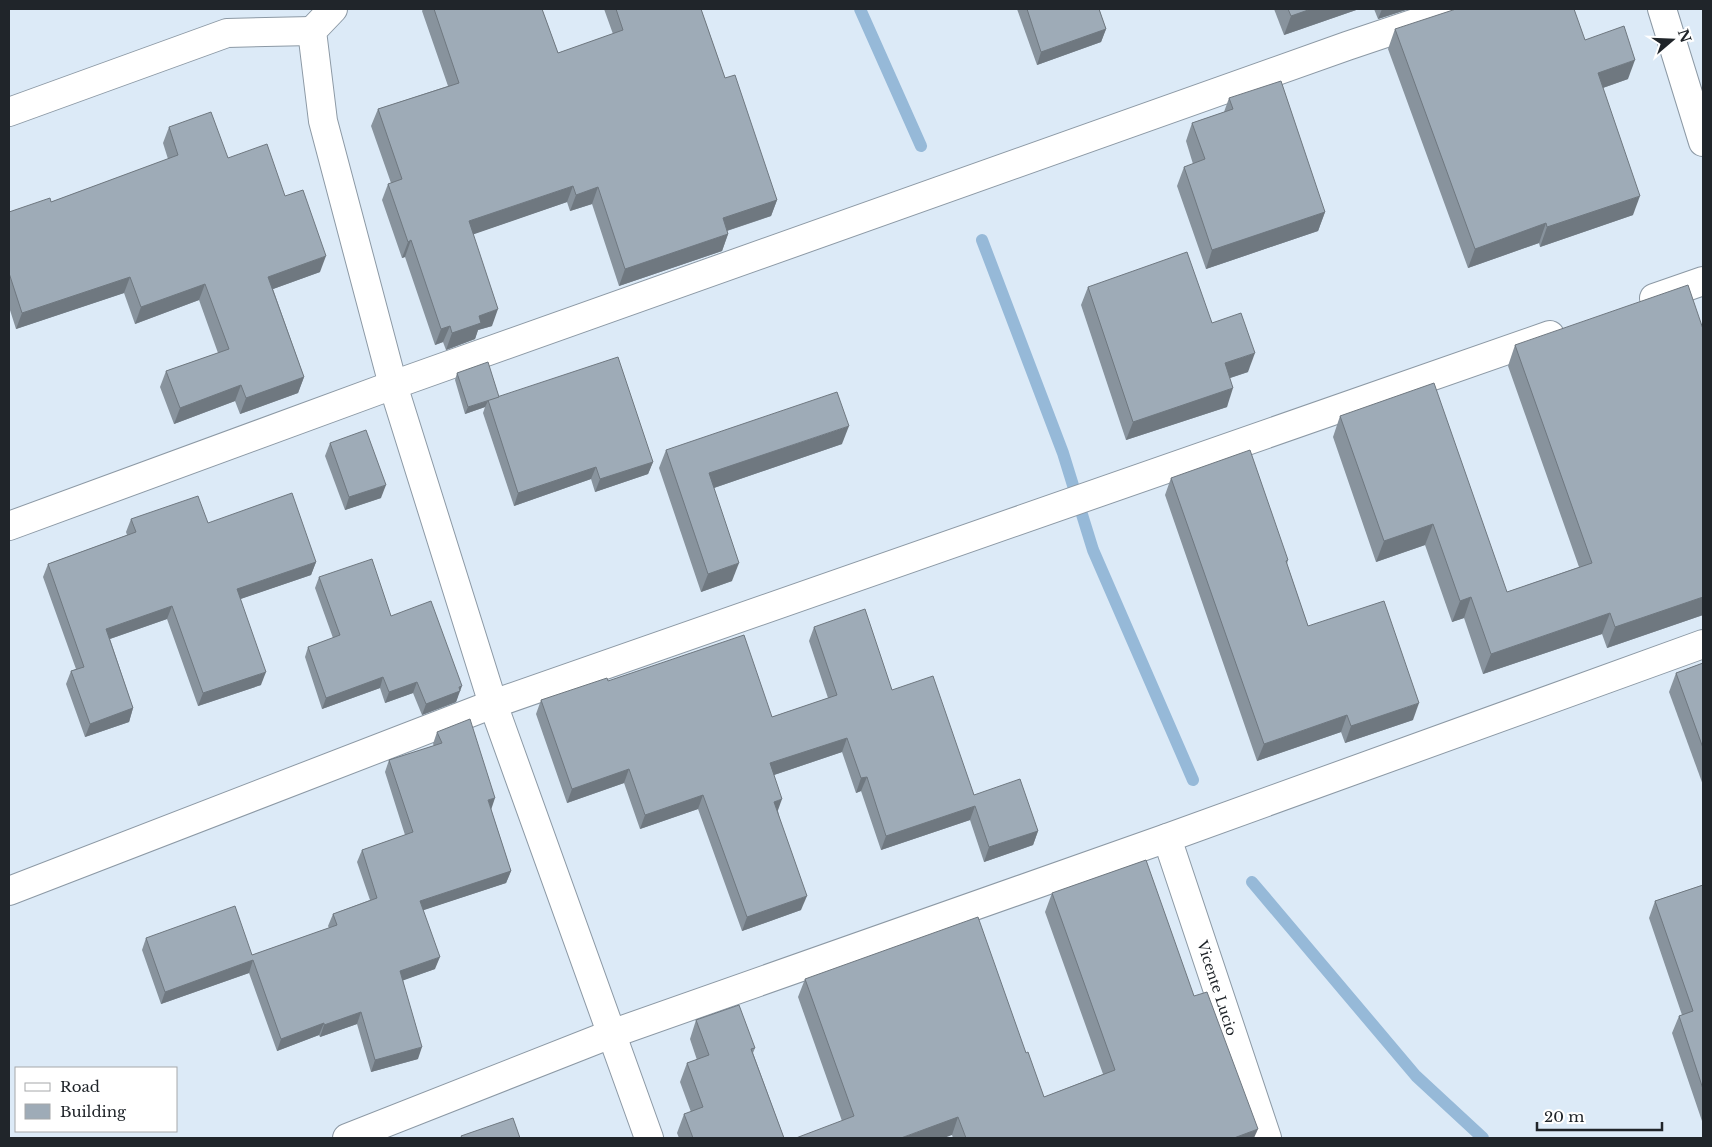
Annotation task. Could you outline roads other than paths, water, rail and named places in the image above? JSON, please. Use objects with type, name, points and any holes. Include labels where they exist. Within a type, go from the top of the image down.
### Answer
[{"type":"street","points":[[9,112],[227,33],[312,31],[333,9]]},
{"type":"street","points":[[9,526],[393,385],[1346,46],[1457,9]]},
{"type":"street","points":[[1662,9],[1703,142]]},
{"type":"street","points":[[312,31],[323,121],[393,385],[493,704],[649,1138]]},
{"type":"street","points":[[1628,307],[1703,281]]},
{"type":"street","points":[[9,892],[493,704],[1572,327]]},
{"type":"street","points":[[347,1138],[611,1034],[1167,838],[1703,644]]},
{"type":"street","name":"Vicente Lucio","points":[[1167,838],[1267,1138]]},
{"type":"waterway","points":[[860,9],[921,146]]},
{"type":"waterway","points":[[982,240],[1063,453],[1093,550],[1193,780]]},
{"type":"waterway","points":[[1252,882],[1416,1076],[1483,1138]]}]
